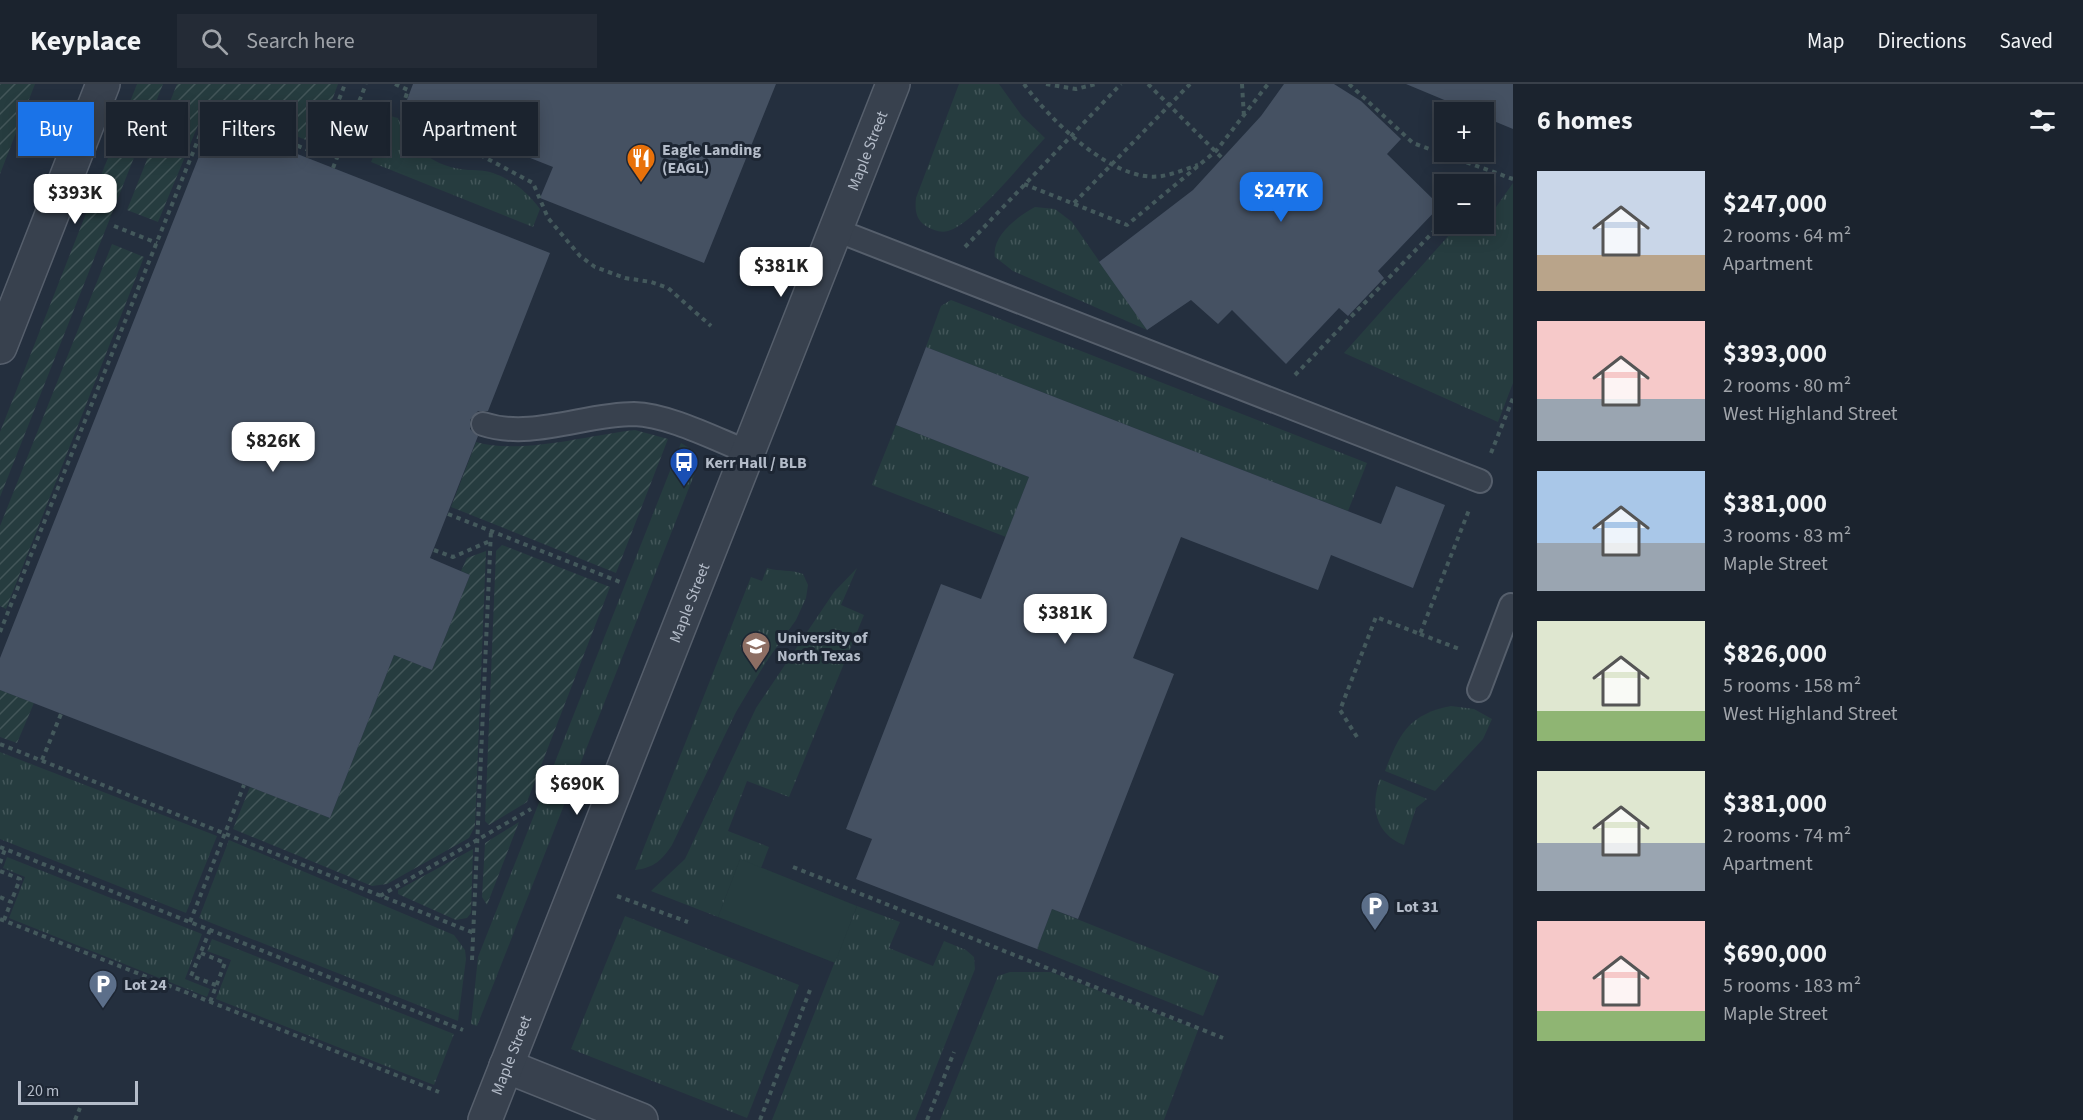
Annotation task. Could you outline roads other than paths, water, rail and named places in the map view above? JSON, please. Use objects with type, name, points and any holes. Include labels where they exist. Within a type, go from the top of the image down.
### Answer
[{"type":"street","points":[[0,346],[103,84]]},
{"type":"street","name":"Maple Street","points":[[485,1120],[893,84]]},
{"type":"street","points":[[506,1066],[641,1120]]},
{"type":"lane","points":[[836,230],[1480,481]]},
{"type":"lane","points":[[483,424],[513,429],[633,414],[655,417],[748,452]]},
{"type":"lane","points":[[1479,690],[1511,605]]},
{"type":"place","name":"Eagle Landing (EAGL)","points":[[641,184]]},
{"type":"place","name":"Kerr Hall / BLB","points":[[684,488]]},
{"type":"place","name":"University of North Texas","points":[[756,672]]},
{"type":"place","name":"Lot 31","points":[[1375,932]]},
{"type":"place","name":"Lot 24","points":[[103,1010]]}]
